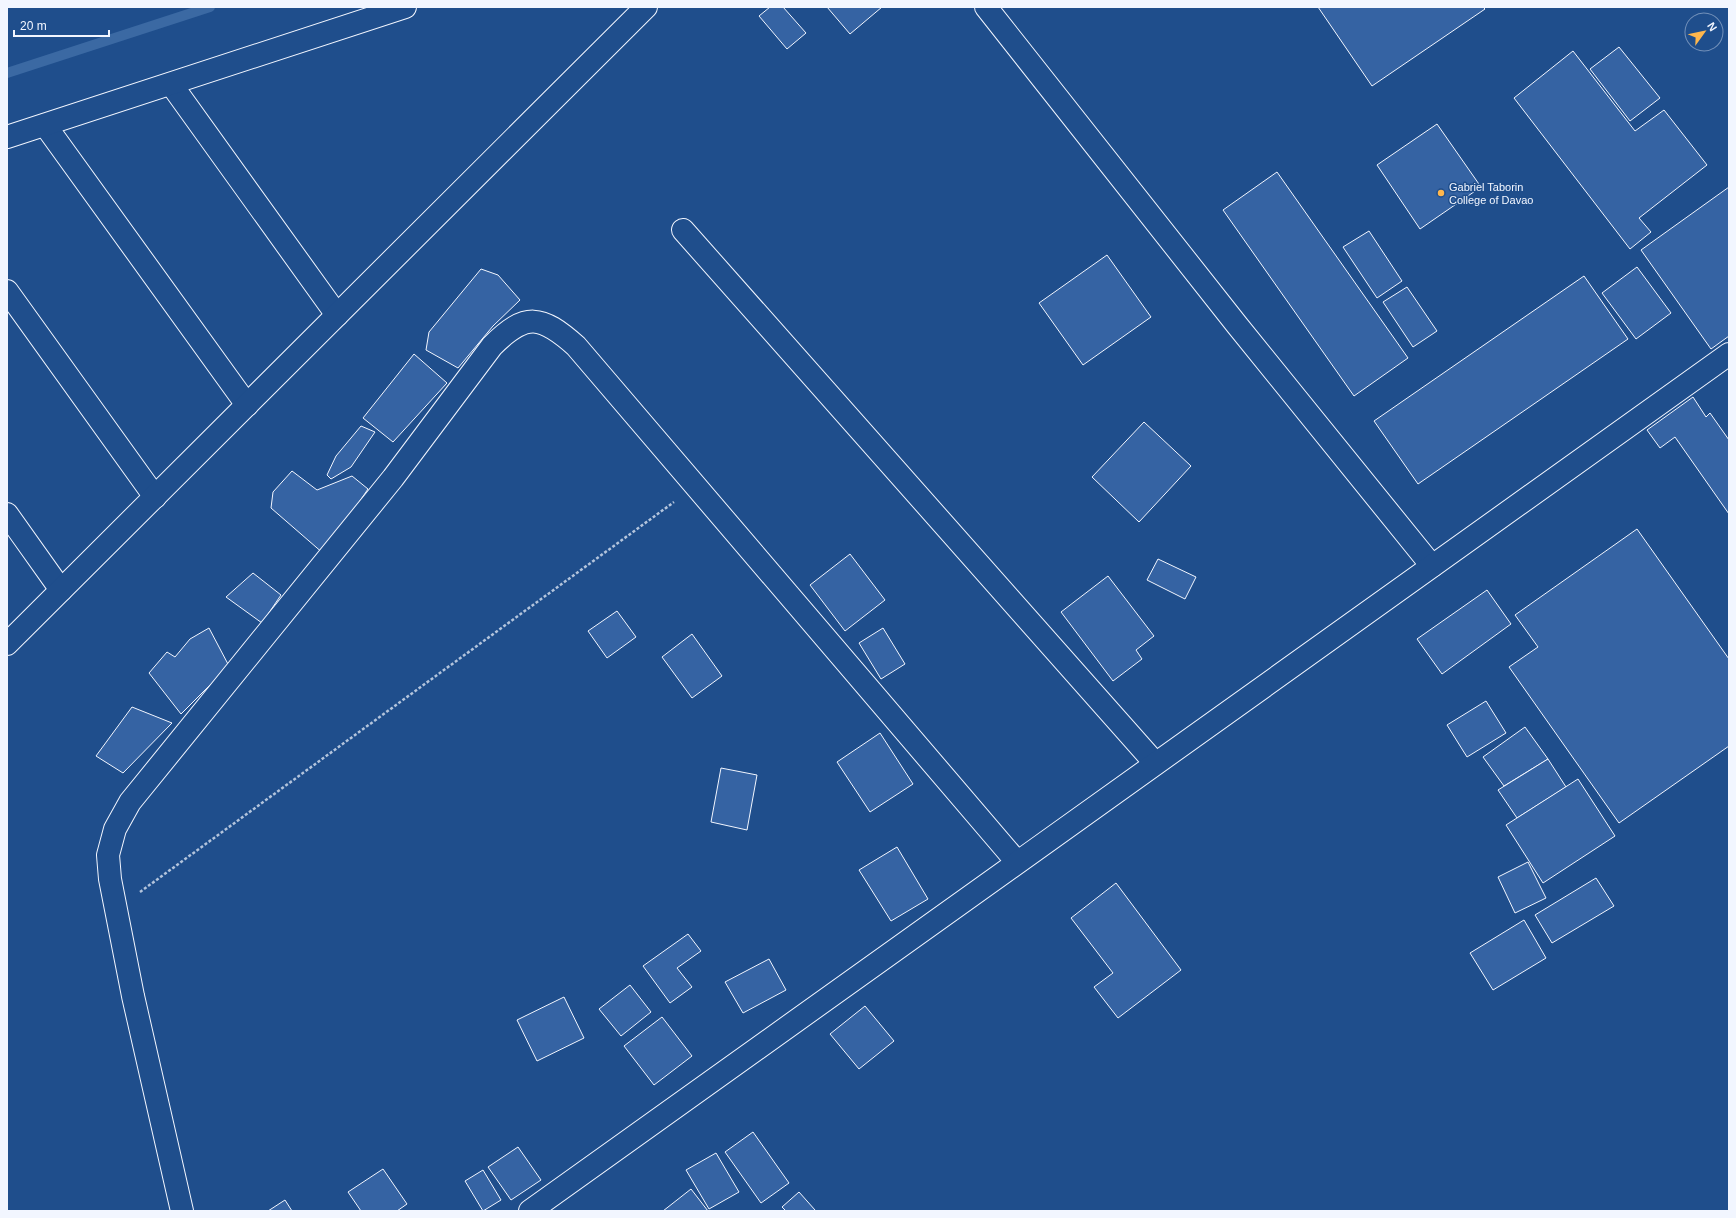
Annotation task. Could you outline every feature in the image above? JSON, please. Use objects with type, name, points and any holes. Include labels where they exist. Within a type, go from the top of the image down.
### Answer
[{"type":"street","points":[[7,138],[405,7]]},
{"type":"street","points":[[7,644],[646,7]]},
{"type":"street","points":[[986,7],[1237,325],[1432,566]]},
{"type":"street","points":[[171,84],[337,316]]},
{"type":"street","points":[[45,125],[247,405]]},
{"type":"street","points":[[683,230],[1155,764]]},
{"type":"street","points":[[7,290],[155,497]]},
{"type":"street","points":[[182,1211],[136,1011],[110,879],[108,855],[115,829],[130,802],[393,478],[492,346],[508,330],[525,322],[535,321],[546,324],[561,333],[576,346],[1017,862]]},
{"type":"street","points":[[530,1211],[1729,354]]},
{"type":"street","points":[[7,514],[61,590]]},
{"type":"path","points":[[116,910],[696,486]]},
{"type":"building","points":[[770,7],[783,7],[806,33],[787,49],[759,16]]},
{"type":"building","points":[[827,7],[882,7],[850,34]]},
{"type":"building","points":[[1318,7],[1483,7],[1485,9],[1372,86]]},
{"type":"building","points":[[1619,47],[1660,98],[1630,121],[1590,69]]},
{"type":"building","points":[[1573,51],[1635,131],[1664,110],[1707,165],[1639,218],[1651,232],[1630,249],[1514,98]]},
{"type":"building","points":[[1437,124],[1481,187],[1420,229],[1377,165]]},
{"type":"building","points":[[1277,172],[1408,358],[1354,396],[1223,210]]},
{"type":"building","points":[[1729,187],[1729,336],[1711,349],[1641,250]]},
{"type":"building","points":[[1369,231],[1402,281],[1377,298],[1343,247]]},
{"type":"building","points":[[1107,255],[1151,317],[1083,365],[1039,303]]},
{"type":"building","points":[[1637,267],[1671,313],[1636,339],[1602,293]]},
{"type":"building","points":[[481,269],[498,275],[520,300],[493,326],[458,368],[426,350],[429,332]]},
{"type":"building","points":[[1584,276],[1628,339],[1418,484],[1374,421]]},
{"type":"building","points":[[1407,287],[1437,331],[1413,347],[1383,302]]},
{"type":"building","points":[[414,354],[447,383],[393,442],[363,418]]},
{"type":"building","points":[[1693,397],[1706,417],[1710,413],[1729,440],[1729,514],[1675,437],[1660,448],[1647,430]]},
{"type":"building","points":[[1144,422],[1191,466],[1139,522],[1092,477]]},
{"type":"building","points":[[361,426],[375,432],[351,467],[331,479],[327,475],[336,456]]},
{"type":"building","points":[[292,471],[317,490],[352,476],[368,489],[324,554],[271,508],[273,492]]},
{"type":"building","points":[[1637,529],[1729,659],[1729,746],[1619,823],[1509,667],[1538,647],[1515,615]]},
{"type":"building","points":[[850,554],[885,600],[845,631],[810,585]]},
{"type":"building","points":[[1158,559],[1196,577],[1185,599],[1147,580]]},
{"type":"building","points":[[253,573],[281,595],[262,623],[226,597]]},
{"type":"building","points":[[1108,576],[1154,636],[1136,650],[1142,659],[1113,681],[1061,612]]},
{"type":"building","points":[[1487,590],[1511,624],[1442,674],[1417,639]]},
{"type":"building","points":[[617,611],[636,637],[607,658],[588,631]]},
{"type":"building","points":[[209,628],[229,666],[181,714],[149,673],[167,652],[175,657],[190,639]]},
{"type":"building","points":[[883,628],[905,664],[881,679],[859,643]]},
{"type":"building","points":[[692,634],[722,676],[692,698],[662,657]]},
{"type":"building","points":[[1486,701],[1506,733],[1467,757],[1447,725]]},
{"type":"building","points":[[132,707],[172,723],[123,773],[96,756]]},
{"type":"building","points":[[1525,727],[1548,759],[1504,786],[1483,757]]},
{"type":"building","points":[[880,733],[913,784],[870,812],[837,762]]},
{"type":"building","points":[[1548,759],[1566,787],[1517,818],[1498,790]]},
{"type":"building","points":[[721,768],[757,775],[747,830],[711,822]]},
{"type":"building","points":[[1578,779],[1615,836],[1543,883],[1506,825]]},
{"type":"building","points":[[897,847],[928,899],[891,921],[859,870]]},
{"type":"building","points":[[1528,862],[1546,898],[1515,913],[1498,877]]},
{"type":"building","points":[[1596,878],[1614,906],[1552,943],[1535,915]]},
{"type":"building","points":[[1116,883],[1181,970],[1118,1018],[1094,987],[1113,973],[1071,918]]},
{"type":"building","points":[[1524,920],[1546,958],[1493,990],[1470,953]]},
{"type":"building","points":[[688,934],[701,951],[677,968],[692,987],[670,1003],[643,966]]},
{"type":"building","points":[[769,959],[786,990],[743,1013],[725,982]]},
{"type":"building","points":[[630,985],[651,1012],[621,1036],[599,1009]]},
{"type":"building","points":[[564,997],[584,1038],[537,1061],[517,1020]]},
{"type":"building","points":[[865,1006],[894,1041],[859,1069],[830,1034]]},
{"type":"building","points":[[662,1017],[692,1056],[654,1085],[624,1046]]},
{"type":"building","points":[[753,1132],[789,1183],[761,1203],[725,1152]]},
{"type":"building","points":[[518,1147],[541,1180],[511,1200],[488,1167]]},
{"type":"building","points":[[716,1153],[739,1192],[709,1209],[686,1170]]},
{"type":"building","points":[[383,1169],[407,1204],[397,1211],[361,1211],[348,1192]]},
{"type":"building","points":[[483,1170],[501,1200],[483,1211],[465,1181]]},
{"type":"building","points":[[691,1189],[708,1211],[663,1211]]},
{"type":"building","points":[[799,1192],[815,1210],[814,1211],[786,1211],[782,1207]]},
{"type":"building","points":[[285,1200],[292,1211],[268,1211]]},
{"type":"waterway","points":[[7,73],[210,7]]},
{"type":"place","name":"Gabriel Taborin College of Davao","points":[[1441,193]]}]
